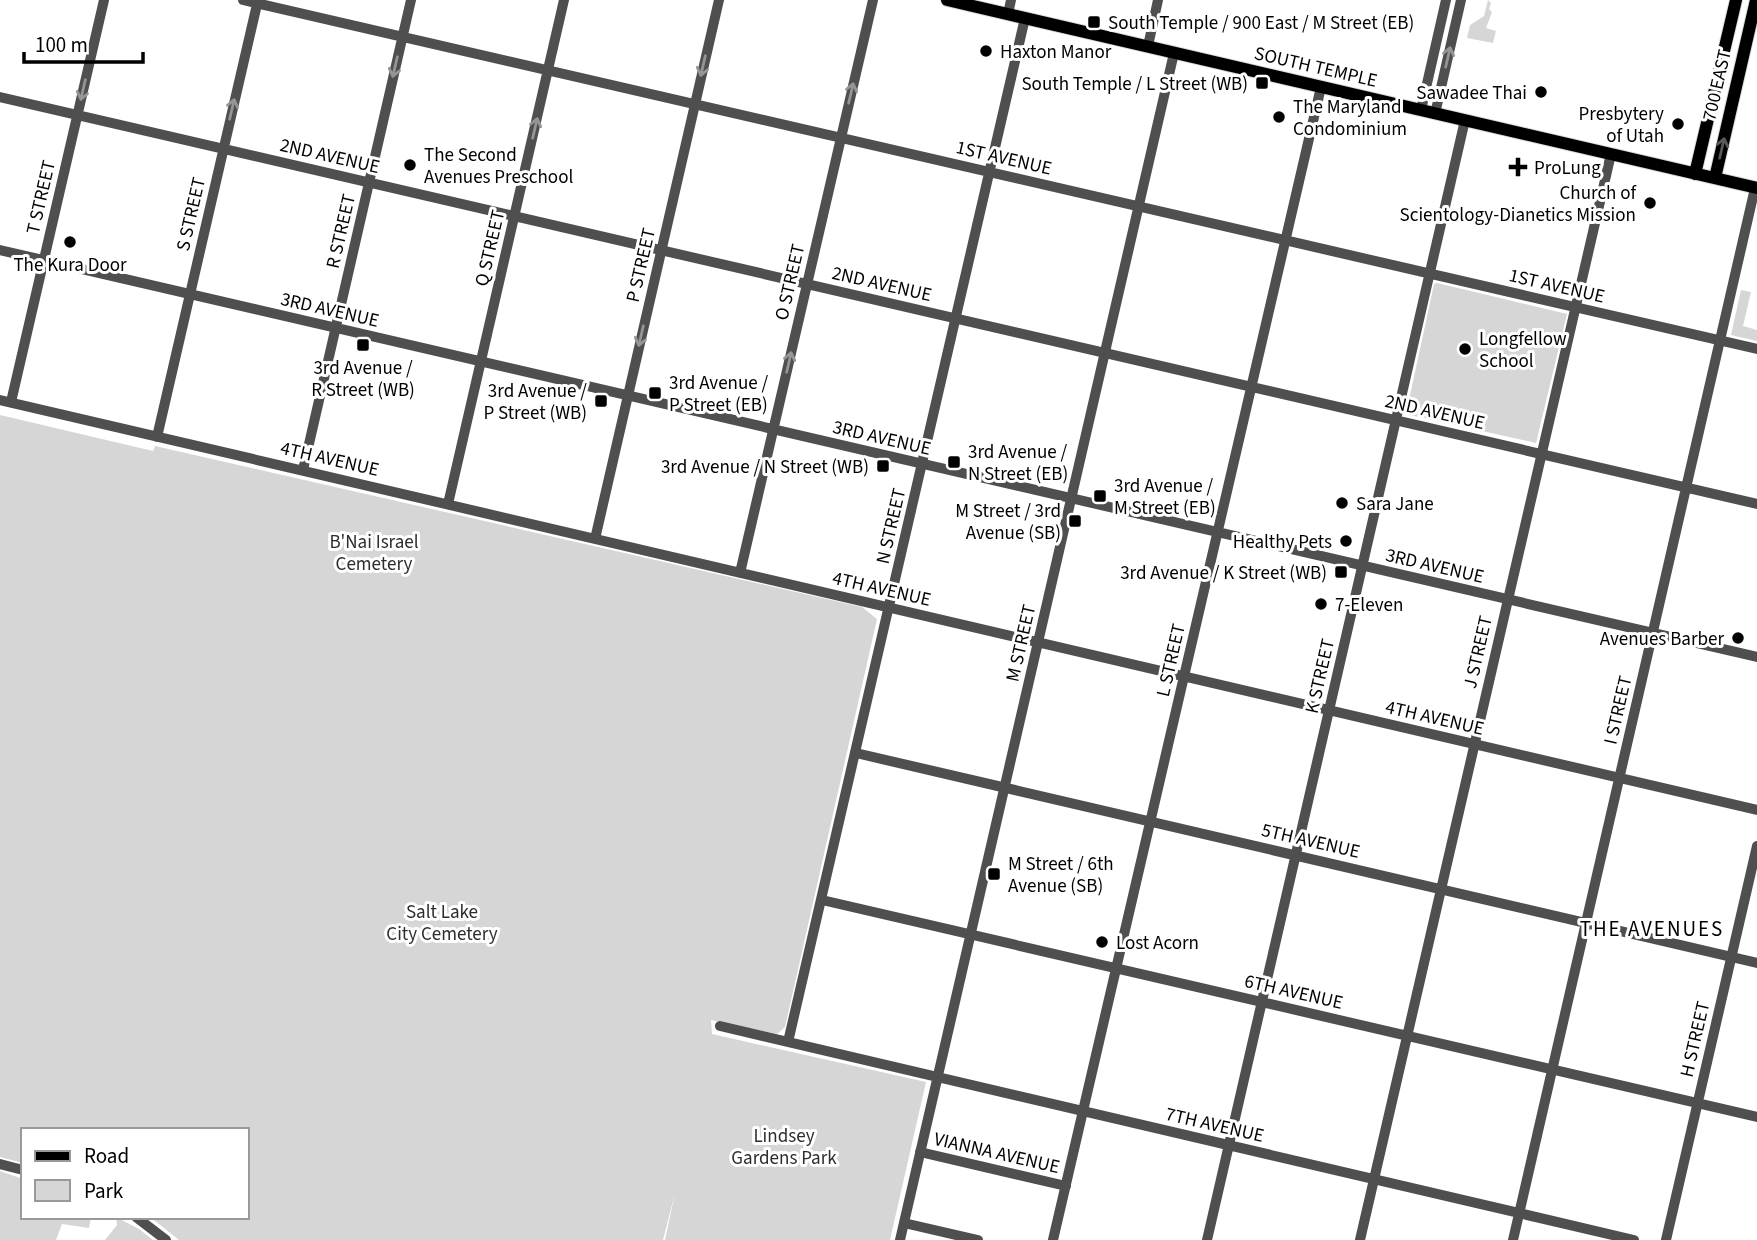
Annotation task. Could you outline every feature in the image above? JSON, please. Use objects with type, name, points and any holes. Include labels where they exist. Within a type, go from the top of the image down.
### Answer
[{"type":"main road","name":"SOUTH TEMPLE","points":[[947,0],[1756,188]]},
{"type":"main road","name":"700 EAST","points":[[1695,174],[1736,0]]},
{"type":"main road","name":"700 EAST","points":[[1715,178],[1756,0]]},
{"type":"street","name":"T STREET","points":[[11,402],[104,0]]},
{"type":"street","name":"1ST AVENUE","points":[[243,0],[257,1],[1757,349]]},
{"type":"street","name":"R STREET","points":[[303,470],[411,0]]},
{"type":"street","name":"Q STREET","points":[[448,504],[564,0]]},
{"type":"street","name":"P STREET","points":[[595,539],[719,0]]},
{"type":"street","name":"O STREET","points":[[740,573],[873,0]]},
{"type":"street","points":[[1008,14],[1011,0]]},
{"type":"street","points":[[1147,47],[1158,0]]},
{"type":"street","points":[[1435,114],[1461,0]]},
{"type":"street","name":"S STREET","points":[[157,436],[257,1]]},
{"type":"street","points":[[1421,110],[1445,5],[1458,13]]},
{"type":"street","name":"N STREET","points":[[788,1042],[1026,18]]},
{"type":"street","name":"M STREET","points":[[900,1240],[1174,53]]},
{"type":"street","name":"L STREET","points":[[1054,1240],[1321,87]]},
{"type":"street","name":"2ND AVENUE","points":[[0,97],[1757,504]]},
{"type":"street","name":"K STREET","points":[[1206,1240],[1465,120]]},
{"type":"street","name":"J STREET","points":[[1360,1240],[1611,154]]},
{"type":"street","name":"I STREET","points":[[1513,1240],[1756,188]]},
{"type":"street","name":"3RD AVENUE","points":[[0,250],[1757,657]]},
{"type":"street","name":"4TH AVENUE","points":[[0,400],[1757,810]]},
{"type":"street","name":"5TH AVENUE","points":[[856,753],[1757,963]]},
{"type":"street","name":"H STREET","points":[[1667,1240],[1757,846]]},
{"type":"street","name":"6TH AVENUE","points":[[822,900],[1757,1117]]},
{"type":"street","name":"7TH AVENUE","points":[[720,1026],[1634,1240]]},
{"type":"street","name":"VIANNA AVENUE","points":[[920,1152],[1066,1186]]},
{"type":"street","points":[[0,1164],[21,1169]]},
{"type":"street","points":[[139,1219],[166,1240]]},
{"type":"street","points":[[904,1223],[978,1240]]},
{"type":"green space","points":[[1488,0],[1492,12],[1486,28],[1496,31],[1493,43],[1467,38],[1470,25],[1484,16]]},
{"type":"green space","points":[[1434,284],[1567,314],[1536,443],[1406,414]]},
{"type":"green space","points":[[1741,290],[1751,292],[1743,326],[1757,330],[1757,341],[1731,335]]},
{"type":"green space","name":"Salt Lake City Cemetery","points":[[0,415],[153,451],[155,446],[862,607],[877,619],[785,1027],[777,1034],[711,1020],[712,1034],[926,1082],[890,1240],[665,1240],[675,1193],[663,1240],[179,1240],[153,1219],[248,1219],[248,1128],[21,1128],[21,1162],[0,1157]]},
{"type":"green space","points":[[0,1171],[21,1178],[21,1219],[91,1219],[89,1228],[62,1224],[56,1240],[0,1240]]},
{"type":"green space","points":[[116,1219],[120,1219],[153,1240],[105,1240],[117,1225]]},
{"type":"place","name":"South Temple / 900 East / M Street (EB)","points":[[1094,22]]},
{"type":"place","name":"Haxton Manor","points":[[986,51]]},
{"type":"place","name":"South Temple / L Street (WB)","points":[[1262,83]]},
{"type":"place","name":"Sawadee Thai","points":[[1541,92]]},
{"type":"place","name":"The Maryland Condominium","points":[[1279,117]]},
{"type":"place","name":"Presbytery of Utah","points":[[1678,124]]},
{"type":"place","name":"The Second Avenues Preschool","points":[[410,165]]},
{"type":"place","name":"ProLung","points":[[1518,167]]},
{"type":"place","name":"Church of Scientology-Dianetics Mission","points":[[1650,203]]},
{"type":"place","name":"The Kura Door","points":[[70,242]]},
{"type":"place","name":"3rd Avenue / R Street (WB)","points":[[363,345]]},
{"type":"place","name":"Longfellow School","points":[[1465,349]]},
{"type":"place","name":"3rd Avenue / P Street (EB)","points":[[655,393]]},
{"type":"place","name":"3rd Avenue / P Street (WB)","points":[[601,401]]},
{"type":"place","name":"3rd Avenue / N Street (EB)","points":[[954,462]]},
{"type":"place","name":"3rd Avenue / N Street (WB)","points":[[883,466]]},
{"type":"place","name":"3rd Avenue / M Street (EB)","points":[[1100,496]]},
{"type":"place","name":"Sara Jane","points":[[1342,503]]},
{"type":"place","name":"M Street / 3rd Avenue (SB)","points":[[1075,521]]},
{"type":"place","name":"Healthy Pets","points":[[1346,541]]},
{"type":"place","name":"3rd Avenue / K Street (WB)","points":[[1341,572]]},
{"type":"place","name":"7-Eleven","points":[[1321,604]]},
{"type":"place","name":"Avenues Barber","points":[[1738,638]]},
{"type":"place","name":"M Street / 6th Avenue (SB)","points":[[994,874]]},
{"type":"place","name":"Lost Acorn","points":[[1102,942]]},
{"type":"district","name":"THE AVENUES","points":[[1652,929]]},
{"type":"park label","name":"B'Nai Israel Cemetery","points":[[374,552]]},
{"type":"park label","name":"Lindsey Gardens Park","points":[[784,1146]]}]
